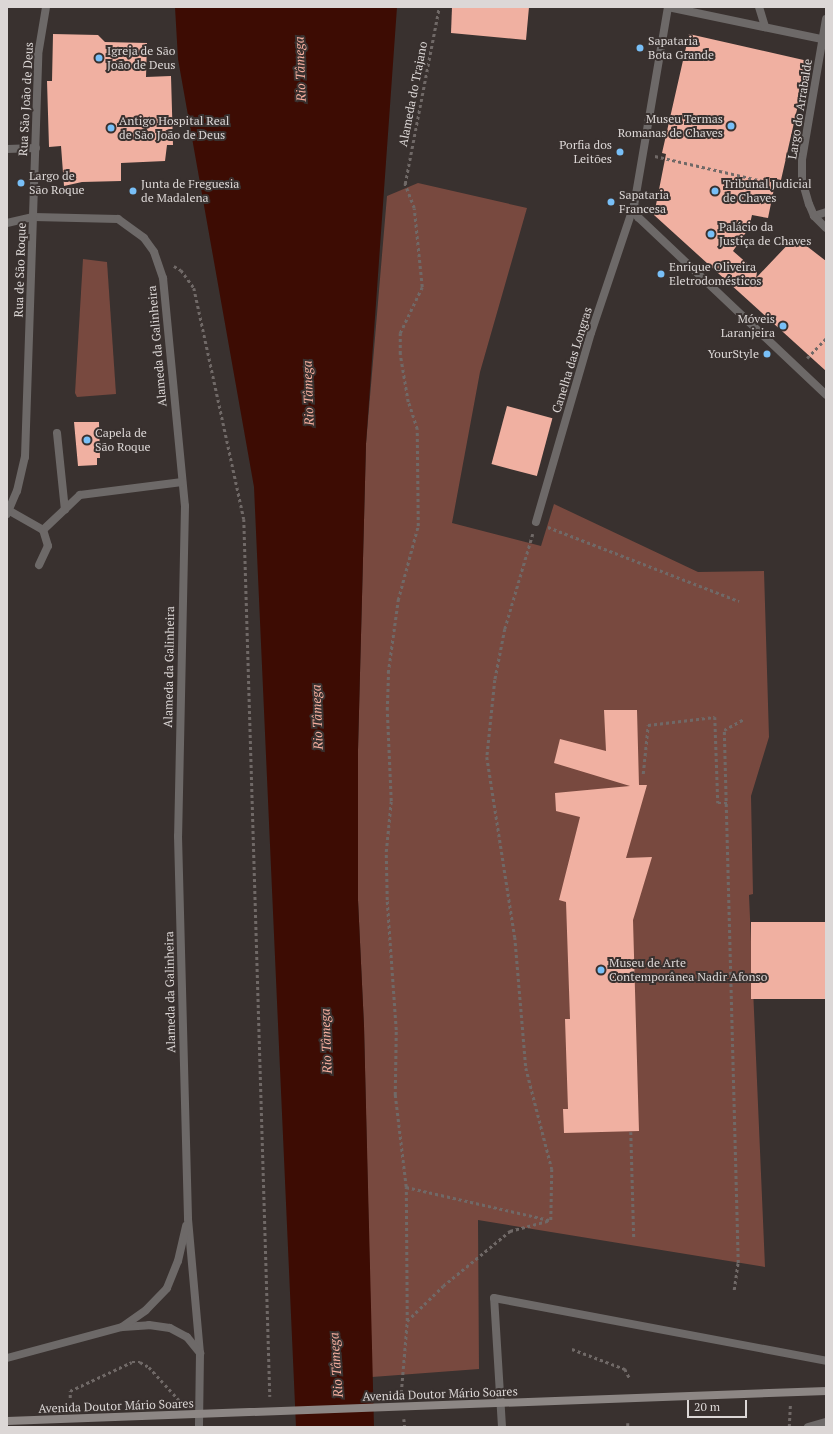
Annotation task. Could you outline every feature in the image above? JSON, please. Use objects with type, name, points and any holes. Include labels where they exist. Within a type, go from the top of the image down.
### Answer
[{"type":"main road","name":"Avenida Doutor Mário Soares","points":[[7,1421],[128,1418],[826,1391]]},
{"type":"street","name":"Rua São João de Deus","points":[[34,217],[38,55],[46,7]]},
{"type":"street","points":[[824,40],[668,7],[634,205],[645,225],[826,395]]},
{"type":"street","points":[[759,7],[765,27]]},
{"type":"street","name":"Largo do Arrabalde","points":[[824,227],[814,216],[805,190],[802,160],[824,40],[826,19]]},
{"type":"street","points":[[7,149],[36,148]]},
{"type":"street","name":"Canelha das Longras","points":[[536,522],[591,333],[634,205]]},
{"type":"street","points":[[814,216],[826,212]]},
{"type":"street","name":"Alameda da Galinheira","points":[[7,223],[34,217],[118,219],[134,228],[154,252],[163,278],[184,506],[178,836],[188,1220]]},
{"type":"street","name":"Rua de São Roque","points":[[8,512],[17,491],[25,457],[34,217]]},
{"type":"street","points":[[57,433],[65,510]]},
{"type":"street","points":[[44,530],[80,495],[182,482]]},
{"type":"street","points":[[8,512],[44,530],[48,546],[39,565]]},
{"type":"street","points":[[122,1327],[146,1310],[167,1288],[178,1262],[188,1220]]},
{"type":"street","points":[[188,1220],[200,1353],[199,1423]]},
{"type":"street","points":[[502,1427],[494,1298],[826,1361]]},
{"type":"street","points":[[7,1358],[122,1327],[149,1325],[170,1328],[187,1337],[200,1353]]},
{"type":"street","points":[[808,1427],[826,1422]]},
{"type":"path","name":"Alameda do Trajano","points":[[406,1187],[395,1095],[396,1030],[386,859],[391,801],[387,710],[388,673],[398,600],[418,526],[417,429],[402,374],[400,333],[422,287],[414,208],[405,184],[439,7]]},
{"type":"path","points":[[661,157],[805,190]]},
{"type":"path","points":[[154,252],[181,270],[194,288],[244,519],[270,1400]]},
{"type":"path","points":[[798,369],[826,338]]},
{"type":"path","points":[[551,1220],[552,1169],[526,1068],[515,937],[487,757],[495,680],[504,629],[536,522],[739,601]]},
{"type":"path","points":[[643,774],[648,725],[715,717],[718,803],[727,804]]},
{"type":"path","points":[[734,1290],[738,1263],[724,730],[744,719]]},
{"type":"path","points":[[631,1132],[634,1239]]},
{"type":"path","points":[[402,1397],[407,1321],[406,1187],[480,1202],[551,1220]]},
{"type":"path","points":[[407,1321],[443,1286],[510,1231],[551,1220]]},
{"type":"path","points":[[572,1348],[625,1369],[630,1379]]},
{"type":"path","points":[[70,1398],[70,1391],[132,1362],[140,1362],[158,1375],[164,1385],[199,1423]]},
{"type":"path","points":[[403,1412],[404,1427]]},
{"type":"shaded area","points":[[418,183],[527,208],[480,372],[452,523],[541,546],[554,504],[698,572],[764,571],[769,737],[751,796],[753,894],[749,895],[765,1267],[478,1220],[479,1369],[372,1377],[364,1026],[358,900],[358,750],[366,444],[387,196]]},
{"type":"shaded area","points":[[83,259],[107,262],[116,394],[77,397],[75,393]]},
{"type":"water","name":"Rio Tâmega","points":[[175,7],[397,7],[366,444],[358,750],[358,900],[364,1026],[374,1427],[296,1427],[254,487],[178,59]]},
{"type":"building","points":[[452,7],[529,7],[526,40],[451,33]]},
{"type":"building","points":[[53,34],[98,35],[105,42],[147,43],[146,77],[171,76],[173,145],[167,145],[165,161],[121,163],[121,181],[82,182],[64,186],[61,146],[49,147],[47,81],[52,81]]},
{"type":"building","points":[[689,34],[808,61],[781,180],[776,179],[768,218],[752,215],[749,228],[733,251],[757,272],[756,278],[795,237],[826,261],[826,371],[654,215],[666,154],[662,153]]},
{"type":"building","points":[[507,406],[552,418],[537,476],[491,464]]},
{"type":"building","name":"Capela de São Roque","points":[[74,422],[99,422],[100,458],[97,458],[97,465],[78,466]]},
{"type":"building","name":"Museu de Arte Contemporânea Nadir Afonso","points":[[604,710],[637,710],[639,785],[647,785],[626,858],[652,857],[633,920],[639,1131],[564,1133],[563,1109],[568,1109],[565,1019],[570,1019],[566,902],[559,900],[580,817],[556,811],[555,793],[630,786],[554,763],[560,739],[606,751]]},
{"type":"building","points":[[751,922],[826,922],[826,999],[751,999]]},
{"type":"place","name":"Sapataria Bota Grande","points":[[640,48]]},
{"type":"place","name":"Igreja de São João de Deus","points":[[99,58]]},
{"type":"place","name":"Museu Termas Romanas de Chaves","points":[[731,126]]},
{"type":"place","name":"Antigo Hospital Real de São João de Deus","points":[[111,128]]},
{"type":"place","name":"Porfia dos Leitões","points":[[620,152]]},
{"type":"place","name":"Largo de São Roque","points":[[21,183]]},
{"type":"place","name":"Junta de Freguesia de Madalena","points":[[133,191]]},
{"type":"place","name":"Tribunal Judicial de Chaves","points":[[715,191]]},
{"type":"place","name":"Sapataria Francesa","points":[[611,202]]},
{"type":"place","name":"Palácio da Justiça de Chaves","points":[[711,234]]},
{"type":"place","name":"Enrique Oliveira Eletrodomésticos","points":[[661,274]]},
{"type":"place","name":"Móveis Laranjeira","points":[[783,326]]},
{"type":"place","name":"YourStyle","points":[[767,354]]},
{"type":"place","name":"Capela de São Roque","points":[[87,440]]},
{"type":"place","name":"Museu de Arte Contemporânea Nadir Afonso","points":[[601,970]]}]
